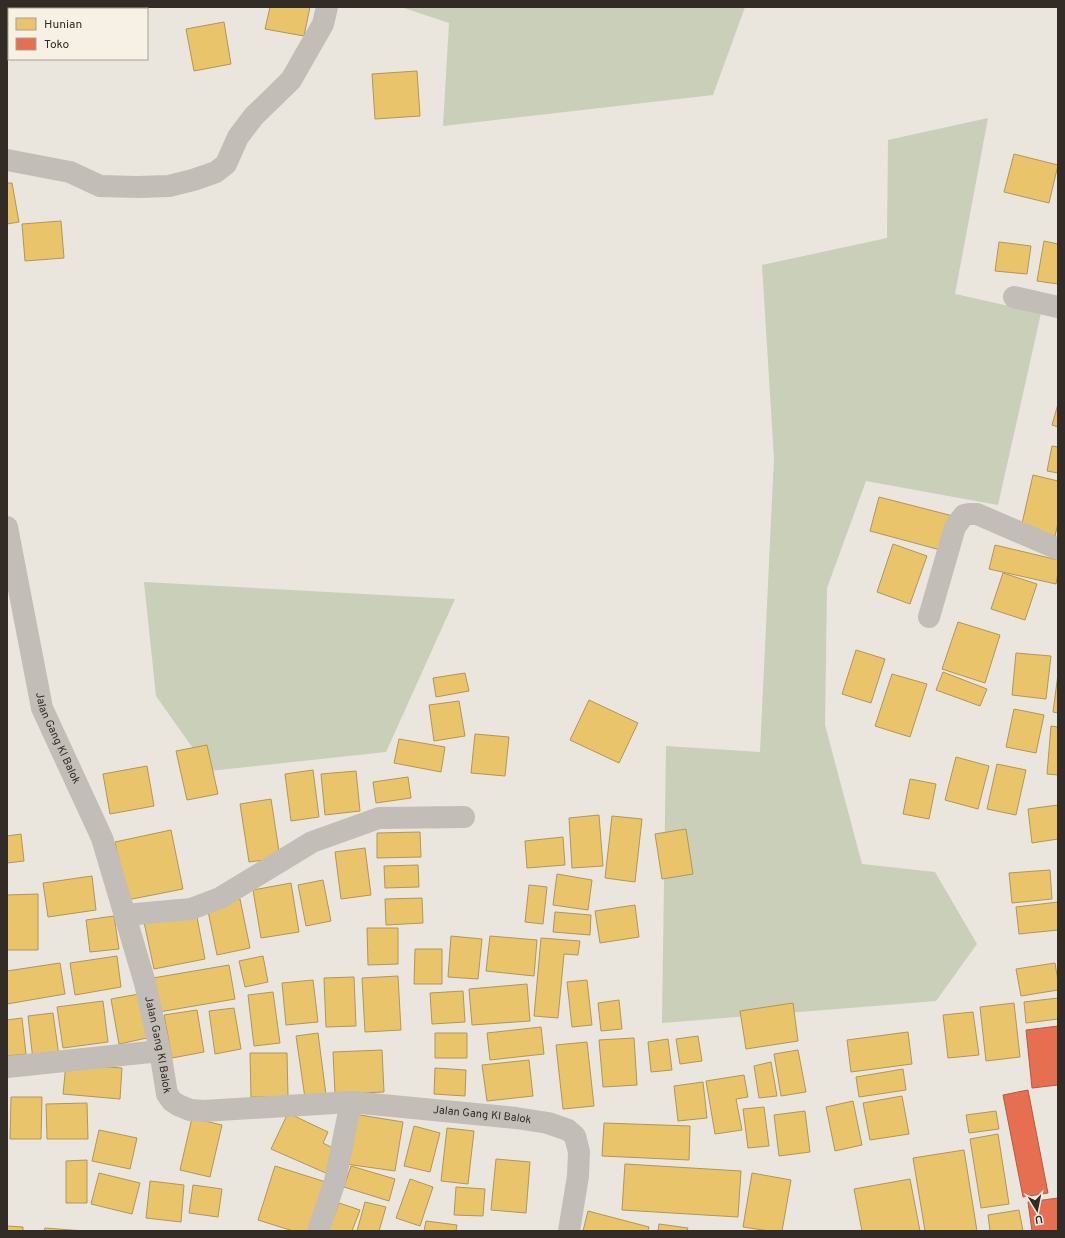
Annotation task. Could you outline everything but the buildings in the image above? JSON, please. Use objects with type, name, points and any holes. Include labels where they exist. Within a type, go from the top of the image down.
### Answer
[{"type":"street","points":[[7,160],[70,172],[100,186],[169,186],[216,172],[226,164],[238,137],[254,116],[291,80],[323,24],[327,7]]},
{"type":"street","points":[[1014,297],[1058,307]]},
{"type":"street","points":[[929,617],[955,527],[964,515],[977,514],[1058,549]]},
{"type":"street","name":"Jalan Gang Kl Balok","points":[[7,527],[42,708],[102,838],[145,983],[160,1051],[167,1094],[172,1100],[190,1110],[203,1111],[351,1102],[516,1118],[548,1123],[568,1130],[575,1136],[579,1152],[576,1189],[569,1231]]},
{"type":"street","points":[[125,914],[191,909],[220,898],[312,842],[379,818],[464,817]]},
{"type":"street","points":[[7,1067],[160,1051]]},
{"type":"street","points":[[318,1231],[335,1182],[351,1102]]},
{"type":"green space","points":[[401,7],[745,7],[713,95],[443,126],[449,23]]},
{"type":"green space","points":[[988,118],[955,294],[1041,313],[998,505],[866,481],[827,588],[825,725],[862,864],[935,872],[977,944],[936,1001],[662,1023],[666,746],[760,752],[774,458],[762,265],[887,238],[888,140]]},
{"type":"green space","points":[[144,582],[455,599],[386,752],[209,771],[156,696]]}]
